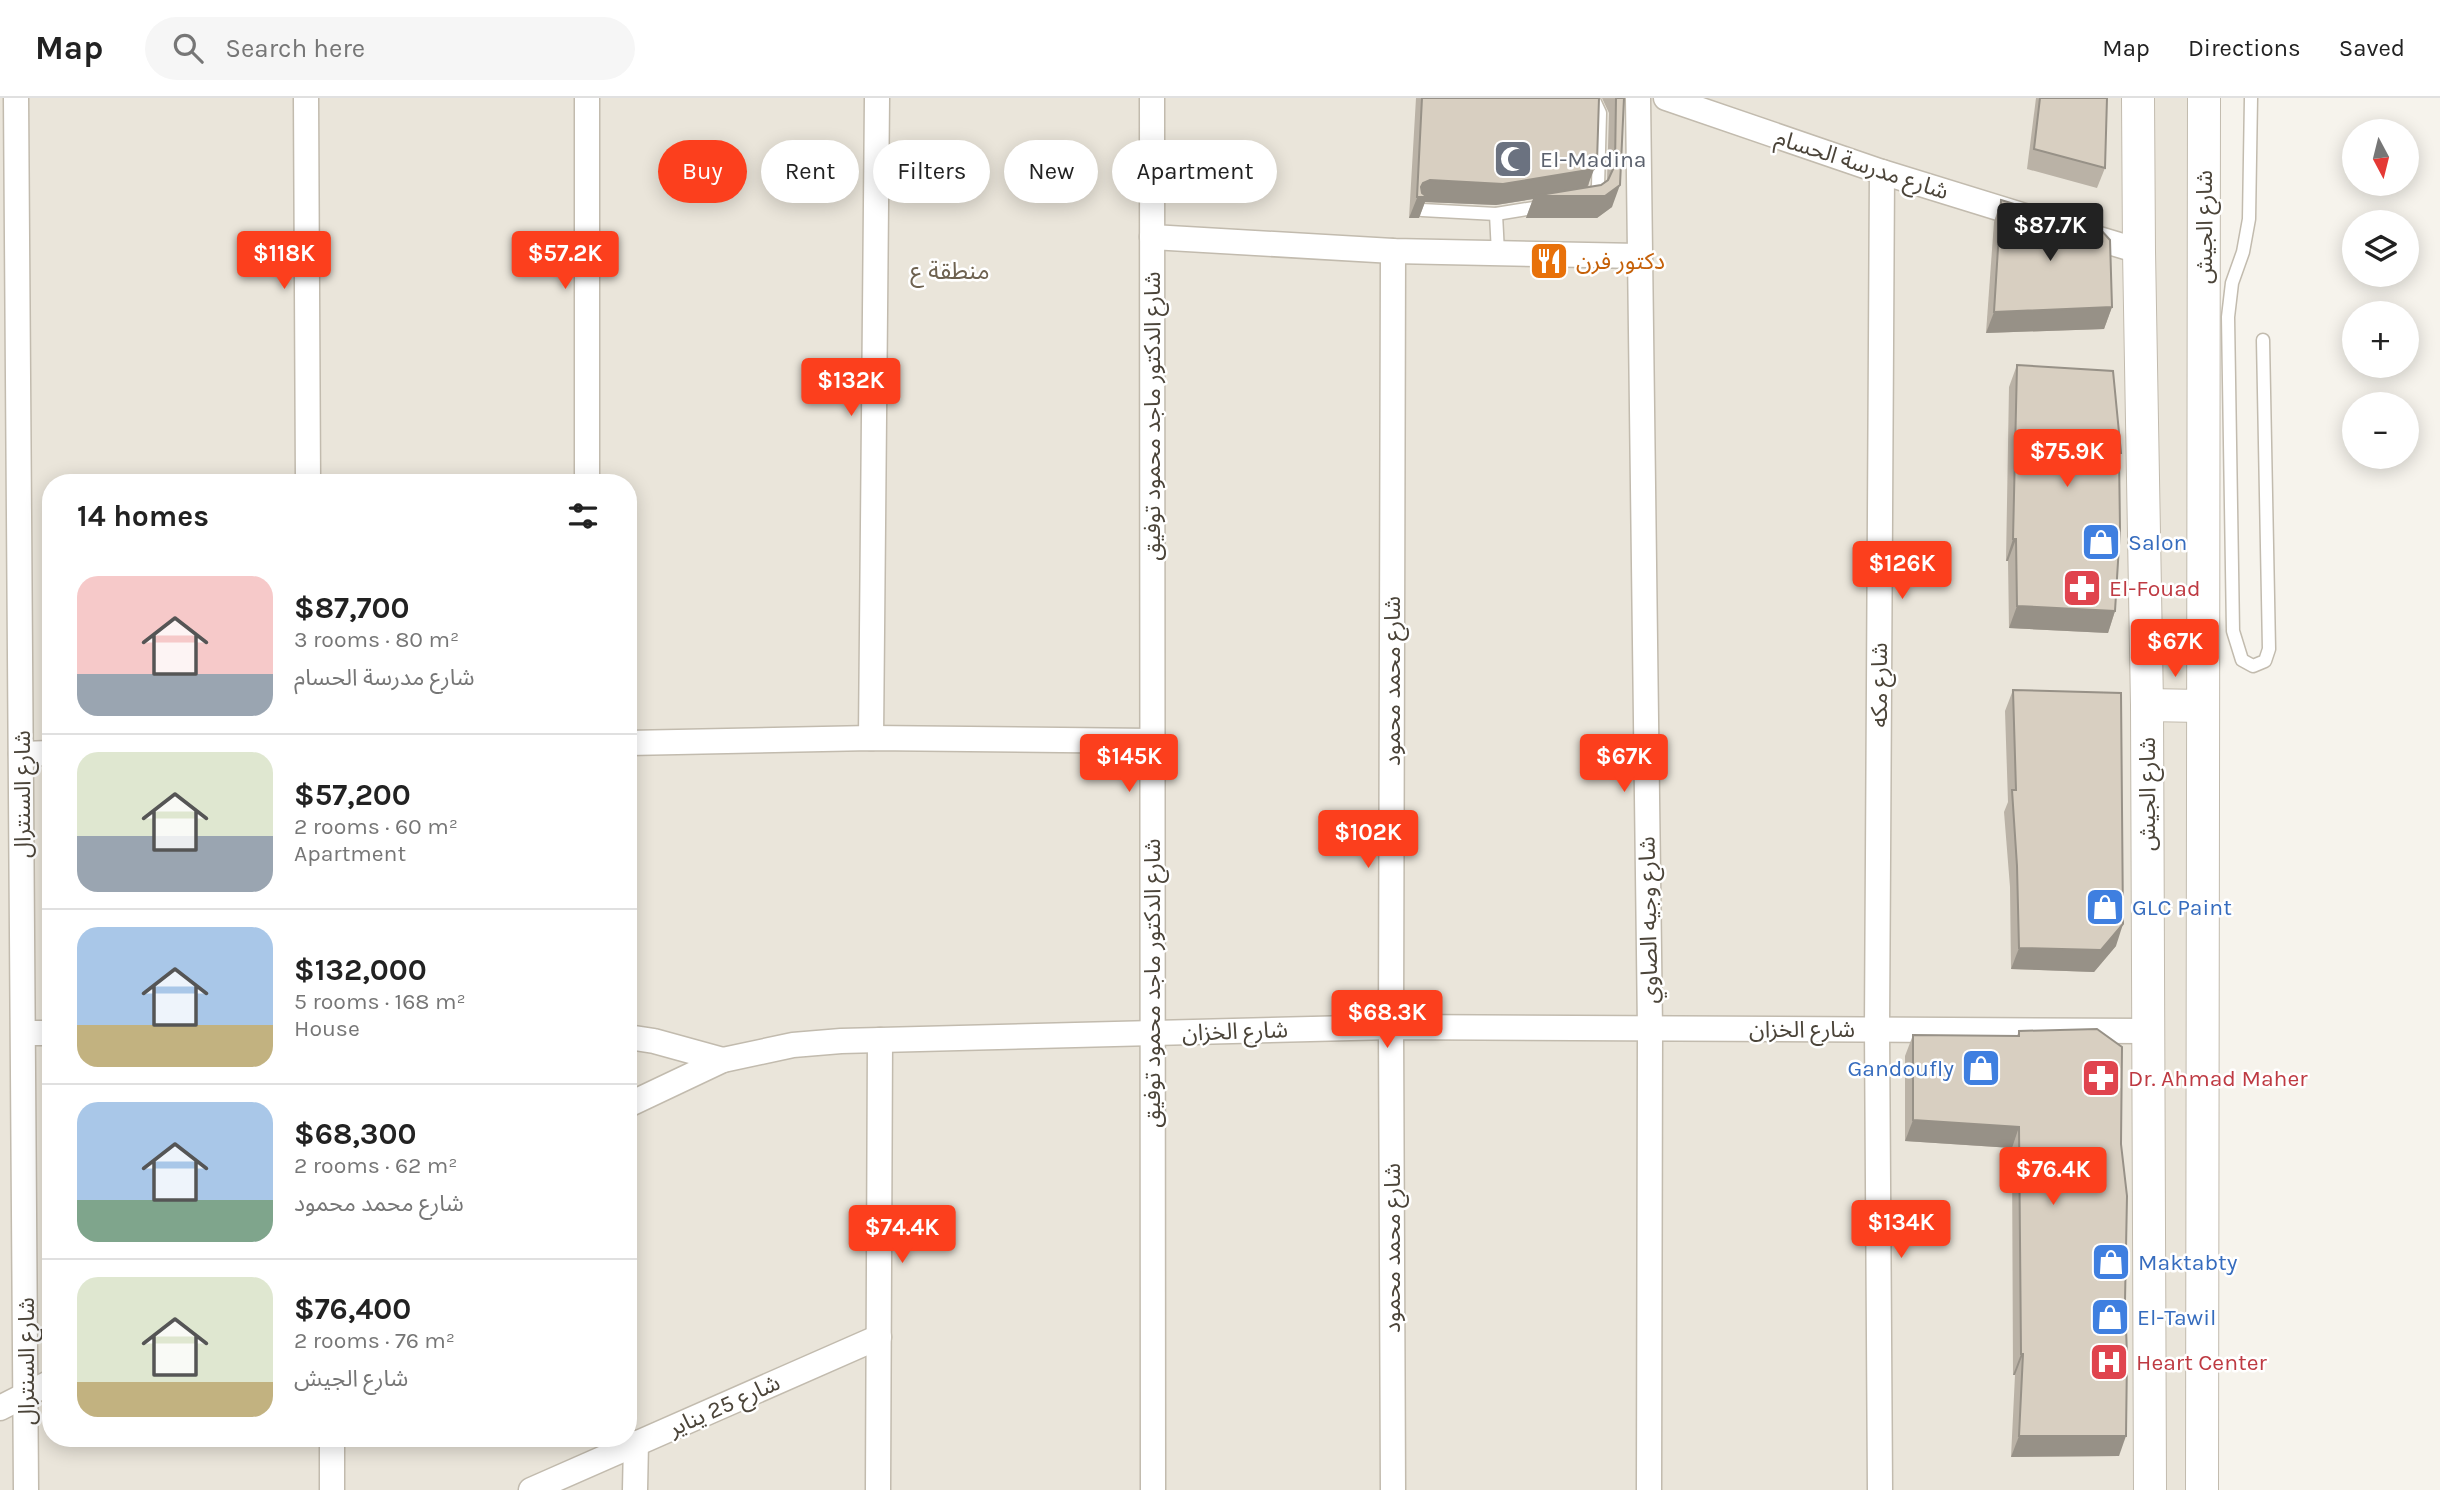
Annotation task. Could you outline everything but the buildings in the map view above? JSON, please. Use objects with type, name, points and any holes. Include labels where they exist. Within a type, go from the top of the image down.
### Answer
[{"type":"street","name":"شارع السنترال","points":[[16,98],[26,1490]]},
{"type":"street","points":[[306,98],[309,474]]},
{"type":"street","points":[[587,98],[587,474]]},
{"type":"street","points":[[872,738],[877,98]]},
{"type":"street","name":"شارع الدكتور ماجد محمود توفيق","points":[[1152,98],[1153,1490]]},
{"type":"street","name":"شارع وجيه الصاوي","points":[[1638,98],[1650,1030],[1649,1490]]},
{"type":"street","name":"شارع مدرسة الحسام","points":[[1666,98],[1882,172],[2139,251]]},
{"type":"street","name":"شارع الجيش","points":[[2138,98],[2147,705],[2150,1490]]},
{"type":"street","name":"شارع الجيش","points":[[2202,1490],[2202,706],[2218,631],[2204,98]]},
{"type":"street","name":"شارع مكه","points":[[1880,1490],[1877,1029],[1882,172]]},
{"type":"street","points":[[1152,237],[1393,251],[1639,256]]},
{"type":"street","name":"شارع محمد محمود","points":[[1393,251],[1393,1490]]},
{"type":"street","points":[[2147,705],[2202,706]]},
{"type":"street","points":[[637,743],[872,738],[1152,741]]},
{"type":"street","points":[[21,754],[42,753]]},
{"type":"street","name":"شارع الخزان","points":[[637,1101],[723,1060],[793,1045],[880,1040],[1391,1027],[2149,1031]]},
{"type":"street","points":[[24,1033],[42,1033]]},
{"type":"street","points":[[637,1038],[723,1060]]},
{"type":"street","points":[[878,1490],[880,1040]]},
{"type":"street","name":"شارع 25 يناير","points":[[637,1443],[878,1337]]},
{"type":"street","points":[[0,1408],[42,1386]]},
{"type":"street","points":[[332,1447],[332,1490]]},
{"type":"street","name":"شارع 25 يناير","points":[[531,1490],[627,1447]]},
{"type":"street","points":[[635,1490],[636,1447]]},
{"type":"lane","points":[[2251,98],[2249,219],[2243,252],[2232,283],[2228,317],[2218,631],[2242,660],[2253,666],[2265,661],[2269,649],[2263,340]]},
{"type":"lane","points":[[1422,210],[1496,214],[1592,198],[1597,190],[1600,113],[1597,100]]},
{"type":"lane","points":[[1496,214],[1497,253]]},
{"type":"shaded area","name":"منطقة ع","points":[[0,98],[2190,98],[2187,1490],[0,1490]]},
{"type":"place","name":"El-Madina","points":[[1513,159]]},
{"type":"place","name":"دكتور فرن","points":[[1549,261]]},
{"type":"place","name":"Salon","points":[[2101,542]]},
{"type":"place","name":"El-Fouad","points":[[2082,588]]},
{"type":"place","name":"GLC Paint","points":[[2105,907]]},
{"type":"place","name":"Gandoufly","points":[[1981,1068]]},
{"type":"place","name":"Dr. Ahmad Maher","points":[[2101,1078]]},
{"type":"place","name":"Maktabty","points":[[2111,1262]]},
{"type":"place","name":"El-Tawil","points":[[2110,1317]]},
{"type":"place","name":"Heart Center","points":[[2109,1362]]},
{"type":"district","name":"منطقة ع","points":[[950,271]]}]
